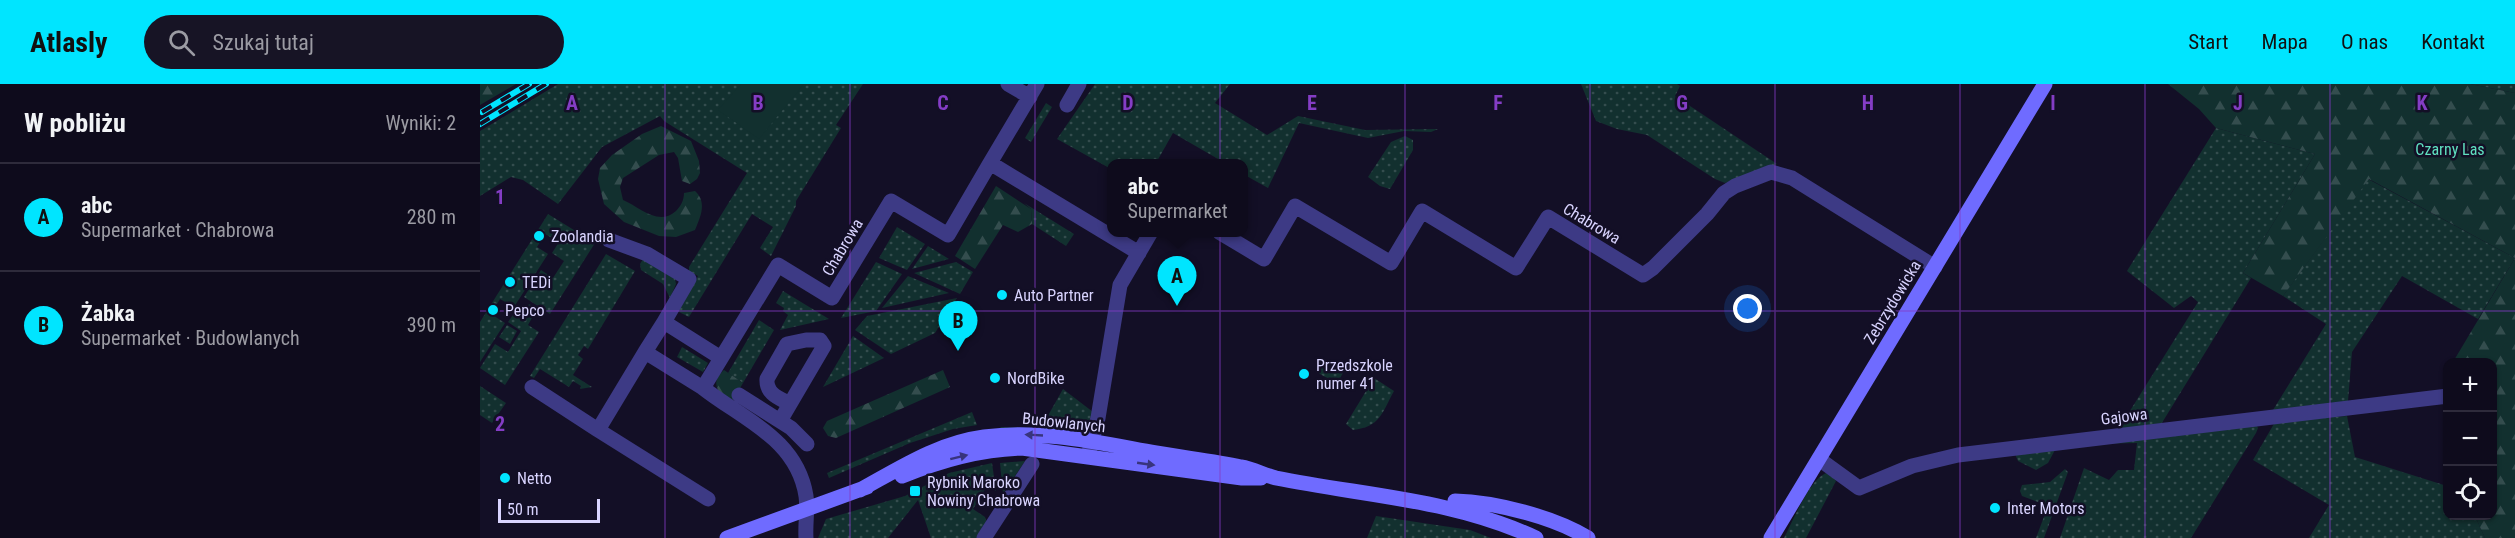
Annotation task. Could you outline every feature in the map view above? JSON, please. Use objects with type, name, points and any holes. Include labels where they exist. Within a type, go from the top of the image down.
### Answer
[{"type":"main road","name":"Zebrzydowicka","points":[[1771,538],[2045,84]]},
{"type":"main road","name":"Budowlanych","points":[[727,538],[948,459],[981,451],[1022,448],[1090,448],[1242,478],[1273,477],[1422,501],[1481,516],[1536,538]]},
{"type":"main road","name":"Budowlanych","points":[[1422,501],[1462,501],[1524,512],[1553,520],[1588,538]]},
{"type":"main road","name":"Budowlanych","points":[[743,538],[760,527]]},
{"type":"street","points":[[1008,84],[1033,90],[990,163],[1107,234]]},
{"type":"street","points":[[1066,105],[1079,84]]},
{"type":"street","name":"Chabrowa","points":[[704,388],[778,265],[832,298],[891,201],[948,235],[990,163]]},
{"type":"street","name":"Chabrowa","points":[[1227,237],[1264,259],[1295,206],[1391,263],[1422,210],[1516,268],[1548,217],[1643,275],[1653,268],[1707,214],[1724,194],[1735,186],[1771,172],[1792,178],[1935,267]]},
{"type":"street","points":[[1111,237],[1139,254]]},
{"type":"street","points":[[1090,448],[1101,406],[1120,285],[1148,237]]},
{"type":"street","points":[[598,430],[689,279],[647,255],[609,240]]},
{"type":"street","points":[[664,322],[721,358]]},
{"type":"street","points":[[645,352],[704,388],[778,441],[800,475],[806,499],[806,538]]},
{"type":"street","points":[[532,387],[708,499]]},
{"type":"street","points":[[739,396],[791,428],[807,444]]},
{"type":"street","name":"Gajowa","points":[[1819,459],[1858,488],[1912,466],[1958,455],[2443,397]]},
{"type":"street","points":[[780,421],[790,405]]},
{"type":"street","points":[[984,538],[1032,464]]},
{"type":"green space","points":[[480,84],[516,84],[480,105]]},
{"type":"green space","points":[[558,84],[863,84],[836,125],[841,128],[796,201],[796,206],[771,256],[760,248],[773,227],[752,214],[689,317],[677,311],[698,276],[689,271],[689,267],[747,173],[664,121],[660,116],[602,147],[558,204],[523,180],[511,177],[480,196],[480,131]]},
{"type":"green space","points":[[741,84],[804,84],[759,139],[718,110]]},
{"type":"green space","points":[[1095,84],[1230,84],[1215,103],[1267,135],[1298,116],[1365,130],[1438,129],[1431,132],[1404,131],[1368,138],[1299,123],[1268,188],[1248,177],[1248,159],[1218,159],[1173,133],[1158,159],[1107,159],[1107,167],[1057,139]]},
{"type":"green space","points":[[1581,84],[1677,84],[1680,86],[1675,96],[1777,164],[1725,183],[1715,179],[1647,135],[1617,129],[1596,121]]},
{"type":"green space","name":"Czarny Las","points":[[2168,84],[2470,84],[2515,93],[2515,258],[2369,179],[2283,296],[2243,273],[2315,154],[2216,128],[2199,109]]},
{"type":"green space","points":[[2470,84],[2515,84],[2515,93]]},
{"type":"green space","points":[[1046,103],[1052,107],[1031,142],[1025,138]]},
{"type":"green space","points":[[661,126],[691,141],[699,161],[700,173],[697,179],[690,184],[682,181],[678,158],[674,152],[659,155],[623,178],[620,187],[623,200],[649,214],[663,217],[678,209],[684,193],[695,191],[702,204],[695,230],[676,237],[659,236],[624,222],[604,204],[598,179],[600,168],[612,155],[642,134]]},
{"type":"green space","points":[[2216,128],[2315,154],[2243,273],[2251,278],[2160,426],[2118,430],[2198,302],[2191,296],[2174,308],[2127,271]]},
{"type":"green space","points":[[1405,136],[1413,140],[1413,150],[1390,189],[1380,186],[1368,177],[1391,142]]},
{"type":"green space","points":[[2368,179],[2515,258],[2478,319],[2402,276],[2352,352],[2348,401],[2273,410],[2326,324],[2283,296]]},
{"type":"green space","points":[[996,186],[1031,209],[1032,224],[1018,232],[1003,225],[975,269],[955,256]]},
{"type":"green space","points":[[1024,203],[1074,234],[1066,246],[1032,224],[1031,209]]},
{"type":"green space","points":[[548,214],[595,243],[550,314],[524,297],[541,270],[553,278],[564,261],[552,253],[559,242],[545,234],[537,247],[548,254],[514,307],[500,299],[491,314],[505,323],[480,362],[480,322]]},
{"type":"green space","points":[[897,227],[925,244],[907,270],[879,258]]},
{"type":"green space","points":[[928,246],[949,259],[912,269]]},
{"type":"green space","points":[[606,254],[635,271],[588,349],[584,346],[578,355],[583,359],[573,375],[592,387],[580,389],[581,386],[573,381],[569,387],[540,369],[534,378],[530,376]]},
{"type":"green space","points":[[2515,258],[2515,538],[2485,538],[2477,520],[2497,520],[2497,358],[2455,358]]},
{"type":"green space","points":[[643,259],[675,279],[676,284],[670,298],[663,284],[641,270],[640,264]]},
{"type":"green space","points":[[876,262],[902,274],[876,311],[841,318]]},
{"type":"green space","points":[[956,262],[973,272],[960,294],[914,273]]},
{"type":"green space","points":[[908,276],[949,293],[882,308]]},
{"type":"green space","points":[[783,291],[829,319],[780,330],[788,315],[783,311],[784,308],[776,303]]},
{"type":"green space","points":[[957,298],[935,333],[891,354],[855,330],[867,316]]},
{"type":"green space","points":[[529,304],[537,309],[528,325],[539,332],[505,385],[480,368],[495,344],[508,352],[521,331],[508,322],[515,312],[522,316]]},
{"type":"green space","points":[[759,320],[774,330],[743,383],[728,373]]},
{"type":"green space","points":[[507,325],[517,331],[510,344],[499,337]]},
{"type":"green space","points":[[853,336],[884,358],[823,387]]},
{"type":"green space","points":[[682,347],[708,363],[703,372],[677,357]]},
{"type":"green space","points":[[1323,358],[1344,371],[1337,384],[1315,371]]},
{"type":"green space","points":[[724,370],[743,383],[732,402],[719,392],[716,384],[719,375]]},
{"type":"green space","points":[[943,370],[950,387],[836,438],[828,436],[823,428],[827,421]]},
{"type":"green space","points":[[1374,378],[1394,391],[1375,422],[1353,430],[1346,424]]},
{"type":"green space","points":[[480,386],[506,403],[492,423],[480,415]]},
{"type":"green space","points":[[1063,389],[1093,412],[1087,424],[1077,433],[997,430],[1001,427],[1041,428]]},
{"type":"green space","points":[[972,412],[977,425],[953,429],[910,443],[829,478],[827,473]]},
{"type":"green space","points":[[2347,416],[2355,457],[2443,485],[2443,520],[2477,520],[2485,538],[2309,538],[2329,505],[2253,460],[2275,422]]},
{"type":"green space","points":[[2256,424],[2258,428],[2256,433],[2191,538],[2060,538],[2084,468],[2109,480],[2118,470],[2134,470],[2137,443],[2090,444]]},
{"type":"green space","points":[[2055,450],[2048,463],[2036,470],[2018,461],[2015,454]]},
{"type":"green space","points":[[1025,461],[1003,494],[1000,463]]},
{"type":"green space","points":[[992,463],[996,491],[987,486],[973,509],[985,517],[987,523],[977,538],[931,538],[918,500],[888,538],[818,538],[826,519],[905,496],[949,473]]},
{"type":"green space","points":[[2065,469],[2068,472],[2044,538],[2036,538],[2048,506],[2022,496],[2020,491],[2022,485],[2050,482]]},
{"type":"green space","points":[[1826,473],[1836,481],[1806,538],[1784,538],[1808,492]]},
{"type":"green space","points":[[1376,516],[1470,530],[1491,538],[1367,538]]},
{"type":"railway","points":[[482,112],[529,84]]},
{"type":"railway","points":[[480,124],[546,84]]},
{"type":"place","name":"Zoolandia","points":[[539,236]]},
{"type":"place","name":"TEDi","points":[[510,282]]},
{"type":"place","name":"Auto Partner","points":[[1002,295]]},
{"type":"place","name":"abc","points":[[1177,306]]},
{"type":"place","name":"Pepco","points":[[493,310]]},
{"type":"place","name":"Żabka","points":[[958,351]]},
{"type":"place","name":"Przedszkole numer 41","points":[[1304,374]]},
{"type":"place","name":"NordBike","points":[[995,378]]},
{"type":"place","name":"Netto","points":[[505,478]]},
{"type":"place","name":"Rybnik Maroko Nowiny Chabrowa","points":[[915,491]]},
{"type":"place","name":"Inter Motors","points":[[1995,508]]}]
